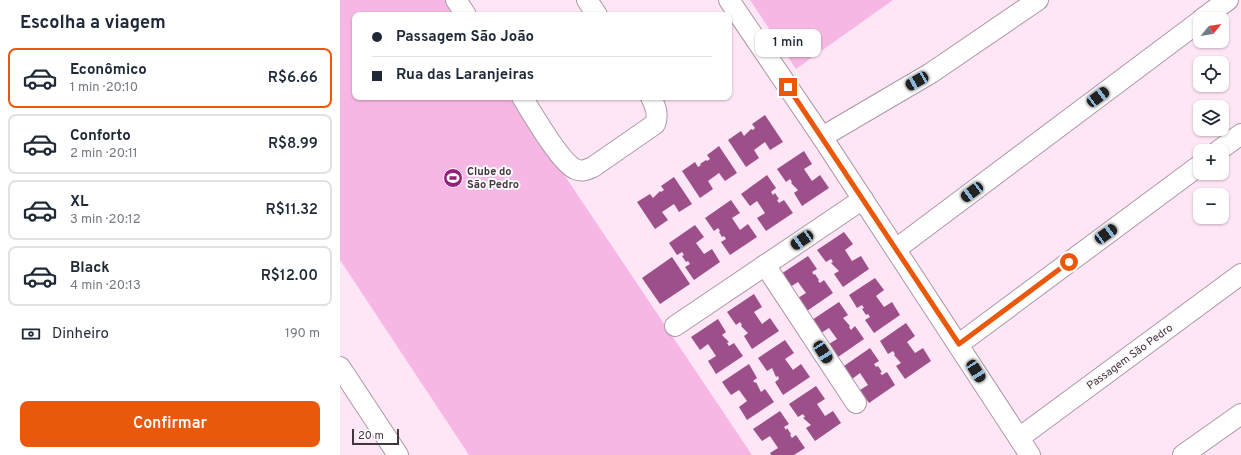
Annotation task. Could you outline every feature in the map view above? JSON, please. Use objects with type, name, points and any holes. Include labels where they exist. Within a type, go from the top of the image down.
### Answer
[{"type":"street","points":[[456,0],[464,12]]},
{"type":"street","points":[[587,0],[595,12]]},
{"type":"street","points":[[729,0],[822,136],[1030,455]]},
{"type":"street","points":[[822,136],[931,73],[1038,0]]},
{"type":"street","points":[[1212,12],[1228,0]]},
{"type":"street","points":[[896,249],[1193,26]]},
{"type":"street","points":[[524,100],[563,159],[574,168],[584,171],[593,167],[655,124],[658,118],[652,100]]},
{"type":"street","points":[[1227,144],[1241,134]]},
{"type":"street","points":[[959,344],[1193,170]]},
{"type":"street","points":[[675,326],[863,199]]},
{"type":"street","points":[[765,264],[856,403]]},
{"type":"street","name":"Passagem São Pedro","points":[[1019,438],[1241,274]]},
{"type":"street","points":[[340,367],[398,455]]},
{"type":"street","points":[[1183,455],[1241,414]]},
{"type":"shaded area","name":"Clube do São Pedro","points":[[340,0],[447,0],[455,12],[352,12],[352,100],[514,100],[752,455],[469,455],[340,260]]},
{"type":"shaded area","points":[[750,0],[893,0],[796,69]]},
{"type":"building","points":[[765,115],[783,142],[770,150],[765,142],[754,150],[759,158],[746,167],[728,140],[741,131],[744,136],[751,129],[753,130],[755,128],[752,124]]},
{"type":"building","points":[[719,146],[737,173],[725,181],[719,173],[708,181],[713,189],[700,198],[682,171],[695,162],[698,167],[706,160],[707,161],[710,159],[707,155]]},
{"type":"building","points":[[804,151],[812,164],[804,169],[812,181],[820,175],[829,188],[802,206],[794,193],[798,190],[791,183],[792,182],[790,179],[786,182],[777,169]]},
{"type":"building","points":[[767,175],[776,188],[771,192],[773,195],[775,193],[779,199],[777,200],[779,203],[784,200],[793,213],[766,231],[757,218],[765,213],[757,201],[750,206],[741,194]]},
{"type":"building","points":[[674,177],[692,204],[679,212],[674,204],[662,212],[668,220],[655,229],[637,202],[650,194],[653,198],[660,191],[661,192],[664,190],[661,186]]},
{"type":"building","points":[[731,200],[740,213],[732,218],[740,230],[748,224],[757,237],[730,255],[721,242],[726,239],[724,236],[722,237],[718,228],[714,231],[705,218]]},
{"type":"building","points":[[695,225],[704,237],[696,243],[704,254],[712,249],[720,262],[694,280],[685,267],[690,264],[688,261],[686,262],[682,256],[684,255],[682,252],[677,255],[669,243]]},
{"type":"building","points":[[844,232],[853,244],[845,250],[852,261],[861,256],[869,269],[843,287],[834,274],[839,271],[831,263],[833,262],[831,259],[826,262],[817,250]]},
{"type":"building","points":[[808,256],[817,269],[812,272],[819,280],[818,281],[820,283],[824,280],[833,293],[807,311],[798,298],[806,293],[798,282],[790,287],[781,274]]},
{"type":"building","points":[[672,257],[690,284],[660,304],[642,278]]},
{"type":"building","points":[[875,278],[884,290],[876,296],[884,307],[892,302],[900,315],[874,333],[865,320],[870,317],[868,314],[866,315],[862,309],[864,308],[862,305],[857,308],[849,295]]},
{"type":"building","points":[[754,294],[762,307],[754,312],[762,324],[770,318],[779,331],[752,349],[744,336],[748,333],[741,326],[742,325],[740,322],[736,325],[727,312]]},
{"type":"building","points":[[839,302],[848,315],[843,318],[850,326],[849,327],[851,330],[855,326],[864,339],[838,357],[829,344],[837,339],[829,328],[821,333],[812,320]]},
{"type":"building","points":[[718,319],[726,332],[722,335],[729,342],[727,343],[729,346],[734,343],[743,356],[716,374],[708,361],[716,356],[708,344],[700,350],[691,337]]},
{"type":"building","points":[[906,323],[915,336],[907,342],[915,353],[923,348],[931,361],[905,379],[896,366],[901,363],[894,355],[895,354],[893,351],[888,354],[880,341]]},
{"type":"building","points":[[785,340],[794,353],[785,359],[793,370],[801,364],[810,377],[783,395],[775,382],[779,379],[778,376],[776,377],[772,368],[767,371],[758,358]]},
{"type":"building","points":[[870,348],[879,361],[874,364],[876,367],[878,366],[882,372],[880,373],[882,375],[887,372],[895,385],[869,403],[860,390],[868,385],[860,373],[852,379],[844,366]]},
{"type":"building","points":[[749,364],[757,378],[753,381],[755,383],[756,382],[761,392],[765,389],[774,402],[747,420],[739,407],[747,401],[739,390],[731,395],[722,382]]},
{"type":"building","points":[[816,386],[825,399],[817,404],[825,416],[833,411],[841,423],[815,441],[806,428],[811,425],[803,418],[805,417],[803,414],[798,417],[789,404]]},
{"type":"building","points":[[780,411],[789,424],[784,427],[786,430],[787,428],[792,438],[796,435],[805,448],[794,455],[771,455],[770,453],[778,448],[770,436],[762,441],[753,429]]},
{"type":"place","name":"Clube do São Pedro","points":[[453,178]]},
{"type":"route","points":[[788,87],[959,344],[1069,262]]}]
